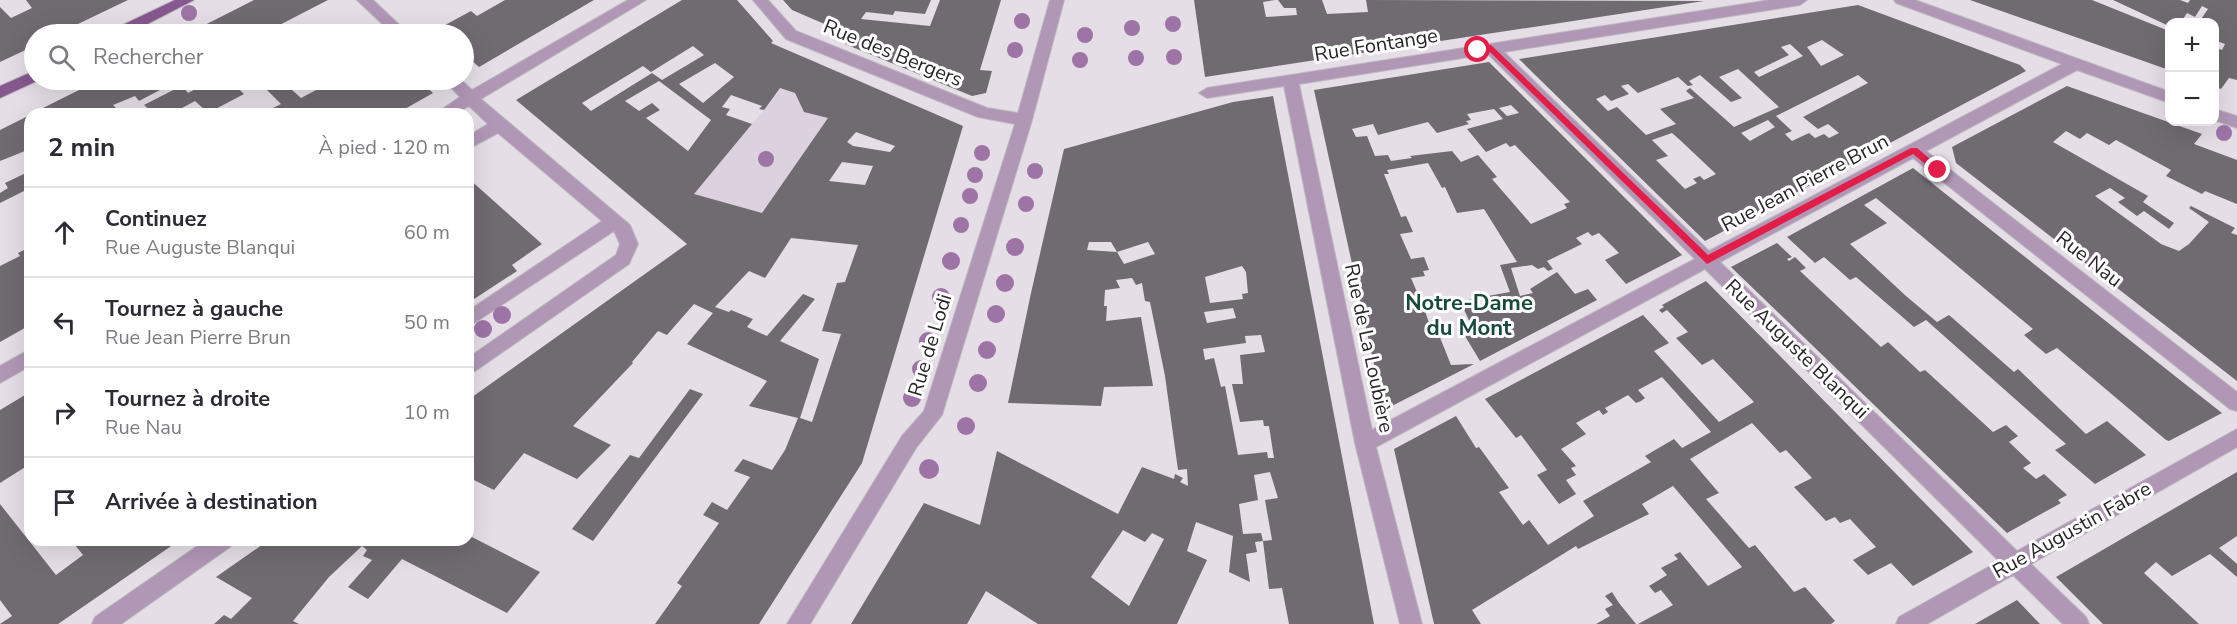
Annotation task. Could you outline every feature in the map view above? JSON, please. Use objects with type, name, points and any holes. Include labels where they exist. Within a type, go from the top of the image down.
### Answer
[{"type":"main road","points":[[137,24],[186,0]]},
{"type":"main road","points":[[0,93],[24,81]]},
{"type":"street","points":[[364,0],[391,24]]},
{"type":"street","points":[[453,108],[639,0]]},
{"type":"street","name":"Rue des Bergers","points":[[760,0],[791,35],[984,113],[1024,120]]},
{"type":"street","name":"Rue de Lodi","points":[[798,624],[909,442],[932,415],[1024,120],[1057,0]]},
{"type":"street","name":"Rue Fontange","points":[[1207,93],[1800,0]]},
{"type":"street","points":[[1905,1],[2165,97]]},
{"type":"street","name":"Rue Auguste Blanqui","points":[[1491,48],[2078,624]]},
{"type":"street","name":"Rue Jean Pierre Brun","points":[[1365,443],[2075,64]]},
{"type":"street","name":"Rue de La Loubière","points":[[1290,79],[1365,443],[1411,624]]},
{"type":"street","points":[[464,90],[499,125],[624,230],[629,244],[623,258],[474,364]]},
{"type":"street","points":[[2219,116],[2237,122]]},
{"type":"street","points":[[474,140],[499,125]]},
{"type":"street","name":"Rue Nau","points":[[1914,150],[2237,403]]},
{"type":"street","points":[[474,316],[614,222]]},
{"type":"street","points":[[0,375],[24,361]]},
{"type":"street","name":"Rue Augustin Fabre","points":[[1907,624],[2237,437]]},
{"type":"street","points":[[103,624],[214,546]]},
{"type":"shaded area","points":[[803,56],[890,94],[848,142],[853,146],[765,278],[687,244],[666,227],[764,110]]},
{"type":"building","points":[[26,0],[128,0],[78,24],[24,24],[24,51],[0,62],[0,7],[11,18],[32,8]]},
{"type":"building","points":[[254,0],[328,0],[281,24],[207,24]]},
{"type":"building","points":[[505,0],[594,0],[479,67],[474,63],[474,24],[447,24],[471,11],[477,16]]},
{"type":"building","points":[[682,0],[737,0],[773,41],[771,43],[963,126],[862,463],[759,624],[655,624],[682,586],[677,583],[719,523],[703,515],[712,502],[727,510],[750,477],[734,471],[743,459],[772,470],[785,450],[798,418],[749,406],[767,381],[687,344],[713,313],[694,304],[667,335],[658,331],[633,363],[573,426],[611,445],[577,479],[524,453],[494,490],[474,480],[474,396],[687,244],[516,100]],"holes":[[[693,46],[704,55],[662,80],[652,73],[591,111],[582,103],[643,66],[651,72]],[[715,63],[734,77],[703,103],[679,84]],[[659,81],[711,120],[688,151],[646,118],[660,110],[652,103],[639,111],[625,101]],[[780,88],[795,93],[804,112],[828,118],[762,213],[694,194],[752,124],[726,115],[730,109],[722,107],[731,95],[762,106],[759,109],[764,110]],[[856,132],[895,146],[890,152],[853,146],[847,142]],[[842,162],[873,166],[865,185],[829,181]],[[791,238],[858,245],[845,282],[837,283],[822,331],[841,334],[812,422],[800,418],[819,359],[780,341],[815,299],[803,294],[767,336],[747,327],[753,319],[731,310],[729,312],[715,307],[749,271],[765,278]]]},
{"type":"building","points":[[783,0],[931,0],[925,14],[895,11],[893,15],[866,12],[861,19],[930,26],[940,0],[1001,0],[980,70],[992,71],[986,93],[972,96],[845,44],[850,35],[792,10]]},
{"type":"building","points":[[1194,0],[1275,0],[1263,2],[1266,17],[1297,15],[1296,8],[1284,8],[1278,0],[1322,0],[1327,14],[1368,12],[1366,0],[1704,1],[1205,77]]},
{"type":"building","points":[[1970,0],[2092,0],[2165,29],[2165,69]]},
{"type":"building","points":[[2113,0],[2180,0],[2188,3],[2190,0],[2237,0],[2237,80],[2229,78],[2221,89],[2219,88],[2219,49],[2222,50],[2225,44],[2219,42],[2219,18],[2202,18],[2208,9],[2202,6],[2195,17],[2187,13],[2184,18],[2165,18],[2165,24]]},
{"type":"building","points":[[1858,5],[2020,65],[2026,71],[1705,241],[1519,59]],"holes":[[[1822,40],[1844,55],[1821,66],[1807,47]],[[1790,44],[1803,56],[1759,77],[1754,72],[1789,55],[1781,47]],[[1738,69],[1779,107],[1734,127],[1690,88],[1686,91],[1694,98],[1660,109],[1676,124],[1646,135],[1617,107],[1608,111],[1596,99],[1605,95],[1611,101],[1629,94],[1621,86],[1628,84],[1638,93],[1678,77],[1688,86],[1693,85],[1689,81],[1700,75],[1731,102],[1742,98],[1719,77]],[[1858,75],[1868,83],[1803,117],[1818,129],[1828,124],[1839,133],[1829,138],[1824,134],[1815,138],[1809,133],[1792,141],[1785,134],[1792,131],[1776,116]],[[1768,120],[1775,127],[1750,141],[1741,133]],[[1672,133],[1716,174],[1704,180],[1700,176],[1693,179],[1697,183],[1685,189],[1656,160],[1668,156],[1652,140]]]},
{"type":"building","points":[[1489,62],[1682,255],[1626,284],[1605,260],[1619,253],[1599,233],[1592,236],[1588,232],[1576,238],[1582,244],[1547,261],[1553,269],[1548,271],[1544,267],[1538,269],[1532,265],[1511,268],[1520,296],[1533,293],[1530,289],[1557,272],[1575,294],[1588,289],[1597,300],[1480,361],[1462,331],[1473,329],[1460,301],[1473,299],[1477,309],[1488,307],[1482,297],[1510,292],[1500,265],[1517,262],[1484,209],[1457,213],[1445,187],[1442,188],[1428,163],[1387,170],[1389,174],[1384,174],[1401,217],[1406,216],[1413,232],[1400,234],[1411,259],[1424,257],[1429,270],[1423,271],[1425,276],[1411,278],[1423,306],[1432,305],[1435,310],[1425,311],[1433,335],[1439,335],[1451,365],[1474,364],[1384,410],[1314,90]],"holes":[[[1511,105],[1519,113],[1507,116],[1499,108]],[[1494,109],[1503,119],[1467,129],[1486,152],[1506,143],[1510,147],[1515,145],[1570,202],[1564,204],[1567,208],[1531,224],[1492,179],[1497,177],[1478,155],[1461,162],[1452,151],[1410,156],[1412,158],[1391,161],[1388,155],[1375,156],[1367,136],[1356,137],[1352,129],[1373,124],[1378,135],[1428,122],[1437,133],[1469,124],[1466,121],[1471,120],[1467,114]]]},
{"type":"building","points":[[2067,86],[2165,121],[2165,126],[2180,126],[2202,134],[2194,144],[2237,160],[2237,204],[2205,191],[2202,194],[2166,176],[2171,170],[2116,140],[2109,145],[2087,133],[2080,139],[2066,131],[2053,142],[2148,196],[2143,202],[2174,223],[2169,229],[2144,211],[2137,216],[2118,202],[2125,198],[2110,188],[2095,196],[2161,244],[2179,251],[2189,244],[2209,222],[2189,208],[2191,206],[2235,228],[2231,233],[2237,235],[2237,381],[1956,163],[1952,147]]},
{"type":"building","points":[[79,90],[160,90],[139,101],[135,96],[113,105],[116,108],[43,108]]},
{"type":"building","points":[[173,90],[186,90],[188,93],[194,90],[240,90],[244,94],[217,108],[203,108],[195,101],[182,108],[147,108],[144,105]]},
{"type":"building","points":[[267,90],[292,90],[301,98],[316,90],[430,90],[433,93],[407,108],[273,108],[281,104]]},
{"type":"building","points":[[1273,96],[1374,624],[1289,624],[1282,588],[1269,589],[1263,541],[1255,542],[1257,552],[1246,554],[1250,582],[1229,572],[1233,536],[1196,522],[1187,551],[1207,560],[1177,624],[1038,624],[986,591],[967,624],[851,624],[924,503],[980,525],[997,451],[1118,514],[1142,467],[1174,479],[1175,474],[1183,478],[1180,482],[1188,486],[1187,469],[1178,470],[1165,376],[1150,302],[1145,301],[1142,283],[1136,285],[1132,278],[1116,280],[1120,288],[1105,290],[1104,306],[1107,306],[1106,321],[1141,317],[1153,386],[1104,387],[1101,406],[1008,403],[1031,293],[1064,149],[1233,102]],"holes":[[[1089,242],[1111,242],[1117,252],[1087,250]],[[1148,242],[1155,254],[1124,264],[1117,252]],[[1242,266],[1246,272],[1248,293],[1242,294],[1243,299],[1210,303],[1205,277]],[[1233,308],[1236,318],[1207,323],[1204,312]],[[1261,335],[1265,352],[1240,355],[1243,384],[1232,384],[1240,422],[1263,420],[1264,426],[1269,426],[1274,458],[1268,458],[1267,452],[1238,455],[1225,386],[1221,387],[1214,358],[1205,360],[1203,349],[1246,343],[1245,336]],[[1270,472],[1278,498],[1265,500],[1272,540],[1263,541],[1261,533],[1243,534],[1239,504],[1258,500],[1254,475]],[[1123,530],[1145,542],[1152,533],[1164,539],[1129,606],[1091,577]]]},
{"type":"building","points":[[24,118],[24,151],[0,161],[0,130]]},
{"type":"building","points":[[1913,168],[2222,413],[2169,441],[2166,440],[2057,348],[2046,354],[2024,335],[2033,329],[1876,198],[1864,205],[1887,223],[1850,244],[1906,296],[1937,322],[1949,315],[2014,372],[2018,369],[2086,434],[2107,421],[2146,455],[2095,484],[2055,450],[2066,444],[1926,320],[1914,327],[1856,277],[1850,280],[1824,257],[1815,263],[1787,237]]},
{"type":"building","points":[[24,174],[24,191],[0,203],[0,193],[8,188],[5,183]]},
{"type":"building","points":[[474,183],[542,244],[512,265],[517,271],[474,299]]},
{"type":"building","points":[[1777,243],[1792,257],[1787,259],[1789,261],[1795,257],[1806,268],[1800,271],[1881,347],[1888,342],[1920,372],[1925,370],[1993,432],[2006,425],[2018,436],[2009,442],[2031,463],[2023,468],[2036,479],[2044,474],[2067,495],[2058,500],[2061,503],[2007,533],[1731,267]]},
{"type":"building","points":[[24,250],[24,328],[0,342],[0,266],[20,256],[18,253]]},
{"type":"building","points":[[1706,281],[1973,552],[1913,586],[1891,563],[1868,575],[1853,560],[1876,547],[1850,519],[1840,523],[1835,517],[1826,521],[1794,487],[1812,478],[1786,450],[1780,453],[1752,423],[1690,459],[1719,493],[1706,499],[1749,548],[1755,545],[1794,592],[1805,587],[1835,621],[1831,624],[1638,624],[1673,605],[1661,590],[1655,593],[1649,586],[1667,575],[1661,568],[1678,559],[1674,555],[1680,552],[1708,586],[1742,567],[1673,486],[1642,504],[1649,514],[1578,549],[1576,546],[1472,610],[1481,624],[1434,624],[1394,449],[1456,416],[1476,448],[1479,447],[1509,488],[1499,492],[1523,525],[1529,520],[1548,545],[1594,516],[1583,501],[1651,462],[1645,456],[1674,439],[1682,448],[1711,432],[1662,377],[1638,390],[1645,398],[1641,401],[1636,403],[1628,395],[1605,408],[1608,412],[1603,415],[1599,410],[1576,423],[1586,434],[1561,449],[1576,466],[1571,468],[1576,475],[1566,480],[1576,494],[1559,504],[1537,475],[1547,470],[1521,435],[1516,438],[1485,399],[1643,315],[1669,343],[1654,351],[1719,422],[1754,402],[1713,359],[1702,365],[1676,338],[1688,332],[1667,310],[1662,313],[1659,310],[1664,307],[1662,305]]},
{"type":"building","points":[[690,389],[703,394],[593,541],[572,529],[630,455],[639,458]]},
{"type":"building","points":[[24,396],[24,468],[0,483],[0,410]]},
{"type":"building","points":[[2237,472],[2237,536],[2219,548],[2237,564],[2237,577],[2210,554],[2172,576],[2156,562],[2144,573],[2199,624],[2103,624],[2056,577]]},
{"type":"building","points":[[0,504],[24,534],[24,546],[33,546],[56,575],[83,555],[76,546],[171,546],[58,624],[0,624],[12,616],[0,600]]},
{"type":"building","points":[[474,538],[540,572],[507,613],[402,559],[368,599],[348,587],[372,560],[363,556],[367,550],[362,546],[474,546]]},
{"type":"building","points":[[260,546],[362,546],[329,577],[293,621],[299,624],[214,624],[224,615],[231,619],[252,598],[216,577]]},
{"type":"building","points":[[1612,592],[1636,624],[1596,624],[1610,616],[1605,609],[1613,605],[1605,596]]},
{"type":"building","points":[[2017,600],[2040,624],[1975,624]]},
{"type":"district","name":"Notre-Dame du Mont","points":[[1469,316]]},
{"type":"route","points":[[1478,50],[1491,48],[1707,260],[1914,150],[1938,170]]}]
